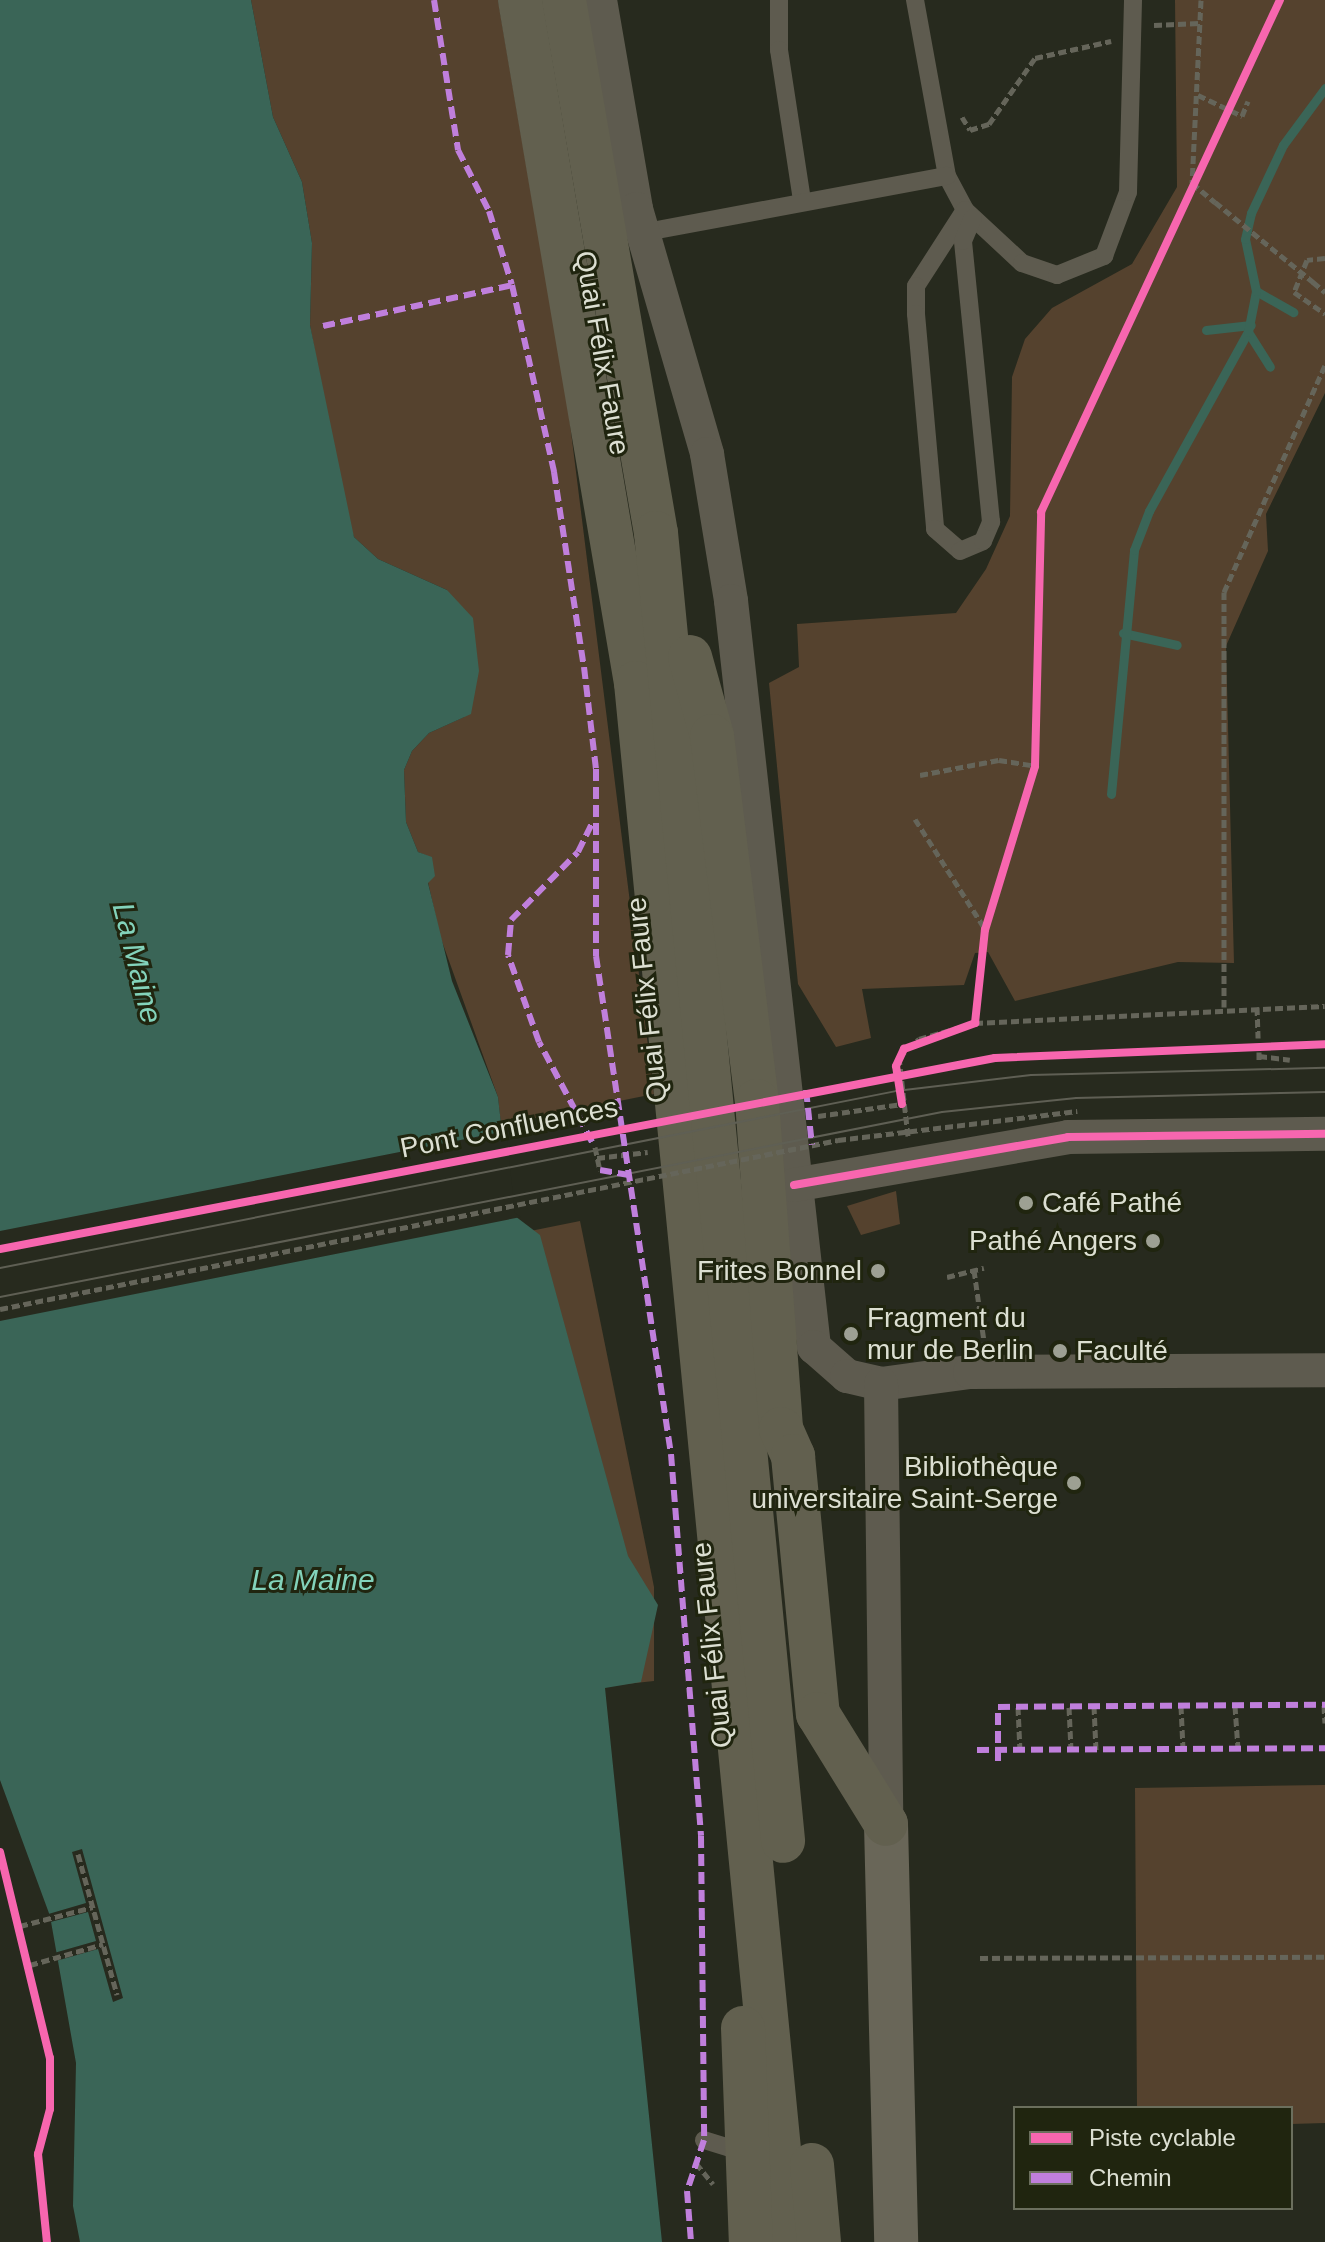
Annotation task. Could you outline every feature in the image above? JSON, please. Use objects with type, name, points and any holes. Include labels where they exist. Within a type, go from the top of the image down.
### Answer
[{"type":"highway","name":"Quai Félix Faure","points":[[520,0],[636,683],[764,1950],[788,2242]]},
{"type":"highway","name":"Quai Félix Faure","points":[[564,0],[656,533],[754,1505],[819,2242]]},
{"type":"highway","points":[[656,533],[712,736],[770,1228],[781,1429],[793,1456],[818,1714],[886,1824]]},
{"type":"highway","points":[[754,1505],[781,1429]]},
{"type":"highway","points":[[751,2242],[742,1999],[764,1950]]},
{"type":"street","points":[[600,0],[641,233],[707,454],[742,673],[794,1185],[814,1347],[847,1376],[881,1384],[970,1372],[1325,1370]]},
{"type":"street","points":[[712,736],[742,673]]},
{"type":"street","points":[[794,1185],[1068,1137],[1325,1134]]},
{"type":"street","points":[[881,1384],[886,1824],[896,2242]]},
{"type":"lane","points":[[779,0],[779,50],[802,201]]},
{"type":"lane","points":[[915,0],[947,176],[969,214],[1045,274],[1083,271],[1104,256],[1128,192],[1133,0]]},
{"type":"lane","points":[[641,233],[947,176]]},
{"type":"lane","points":[[969,214],[963,241],[991,522],[983,541],[960,551],[935,529],[916,286],[969,214]]},
{"type":"lane","points":[[704,2140],[746,2153]]},
{"type":"path","points":[[1192,183],[1201,0]]},
{"type":"path","points":[[975,1023],[985,930],[1035,766],[1041,512],[1280,0]]},
{"type":"path","points":[[955,103],[968,129],[989,124],[1035,58],[1132,35],[1155,25],[1200,23]]},
{"type":"path","points":[[1198,95],[1242,116],[1248,101]]},
{"type":"path","points":[[1192,183],[1325,292]]},
{"type":"path","points":[[1325,258],[1307,260],[1294,292],[1325,314]]},
{"type":"path","points":[[1224,1007],[1224,592],[1325,365]]},
{"type":"path","points":[[920,775],[999,760],[1035,766]]},
{"type":"path","points":[[915,819],[985,930]]},
{"type":"path","points":[[911,1152],[896,1066],[904,1049],[975,1023],[1224,1007],[1325,1006]]},
{"type":"path","points":[[1257,1007],[1258,1038]]},
{"type":"path","points":[[1244,1047],[1285,1046]]},
{"type":"path","points":[[1259,1057],[1290,1060]]},
{"type":"path","points":[[885,1076],[914,1071]]},
{"type":"path","points":[[809,1117],[902,1104]]},
{"type":"path","points":[[0,1309],[838,1140],[1077,1111]]},
{"type":"path","points":[[595,1147],[600,1170]]},
{"type":"path","points":[[597,1158],[656,1151]]},
{"type":"path","points":[[947,1277],[984,1268]]},
{"type":"path","points":[[974,1270],[985,1342]]},
{"type":"path","points":[[1324,1705],[1325,1723]]},
{"type":"path","points":[[1094,1706],[1096,1750]]},
{"type":"path","points":[[1181,1706],[1183,1749]]},
{"type":"path","points":[[1235,1706],[1238,1749]]},
{"type":"path","points":[[1018,1707],[1020,1751]]},
{"type":"path","points":[[1069,1707],[1071,1750]]},
{"type":"path","points":[[0,1852],[30,1965],[50,2058],[50,2109],[38,2154],[47,2242]]},
{"type":"path","points":[[78,1854],[117,1995]]},
{"type":"path","points":[[20,1926],[93,1907]]},
{"type":"path","points":[[30,1965],[103,1944]]},
{"type":"path","points":[[980,1958],[1325,1957]]},
{"type":"shaded area","points":[[251,0],[498,0],[568,408],[654,1094],[501,1125],[498,1097],[440,936],[428,882],[432,858],[418,852],[406,822],[404,770],[412,751],[429,733],[464,717],[447,590],[378,559],[354,537],[343,505],[310,325],[312,243],[302,182],[273,117]]},
{"type":"shaded area","points":[[1175,0],[1325,0],[1325,393],[1266,514],[1268,551],[1226,646],[1234,963],[1178,962],[1015,1001],[988,952],[975,953],[964,985],[862,989],[871,1038],[836,1047],[798,984],[769,683],[799,667],[797,624],[956,613],[986,569],[1010,516],[1012,377],[1025,339],[1052,308],[1132,264],[1177,187]]},
{"type":"shaded area","points":[[896,1191],[900,1224],[861,1235],[847,1206]]},
{"type":"shaded area","points":[[580,1221],[654,1587],[654,1681],[617,1685],[466,1244]]},
{"type":"shaded area","points":[[1325,1785],[1325,2123],[1293,2124],[1293,2106],[1137,2106],[1135,1788]]},
{"type":"water","name":"La Maine","points":[[0,0],[251,0],[273,117],[302,182],[312,243],[310,325],[354,537],[378,559],[447,590],[473,618],[479,671],[471,714],[429,733],[412,751],[404,770],[406,822],[418,852],[432,857],[435,876],[428,883],[452,981],[498,1097],[511,1213],[540,1235],[628,1556],[658,1605],[641,1682],[605,1688],[662,2242],[80,2242],[73,2206],[76,2063],[50,1916],[0,1780]]},
{"type":"pier","points":[[506,1131],[515,1213],[521,1217],[0,1321],[0,1231]]},
{"type":"pier","points":[[82,1849],[123,1998],[113,2002],[98,1949],[56,1961],[54,1953],[96,1941],[88,1912],[47,1923],[45,1915],[86,1903],[72,1852]]},
{"type":"waterway","points":[[1111,794],[1134,550],[1149,511],[1248,332],[1256,291],[1245,239],[1251,213],[1283,145],[1325,88]]},
{"type":"waterway","points":[[1256,291],[1293,312]]},
{"type":"waterway","points":[[1206,330],[1251,325]]},
{"type":"waterway","points":[[1248,332],[1270,367]]},
{"type":"waterway","points":[[1123,633],[1177,645]]},
{"type":"tram line","points":[[0,1268],[896,1091],[1031,1075],[1325,1068]]},
{"type":"tram line","points":[[0,1297],[942,1112],[1076,1098],[1325,1092]]},
{"type":"marked path","points":[[434,0],[458,150],[489,211],[512,285],[554,472],[584,667],[596,769],[596,956],[671,1454],[701,1836],[704,2140],[687,2191],[691,2242]]},
{"type":"marked path","points":[[323,326],[512,285]]},
{"type":"marked path","points":[[592,1142],[539,1042],[508,955],[511,920],[578,852],[593,821]]},
{"type":"marked path","points":[[806,1090],[812,1145]]},
{"type":"marked path","points":[[600,1170],[634,1176]]},
{"type":"marked path","points":[[998,1761],[998,1707],[1325,1705]]},
{"type":"marked path","points":[[977,1750],[1325,1748]]},
{"type":"cycle path","points":[[902,1104],[896,1066],[904,1049],[975,1023],[985,930],[1035,766],[1041,512],[1280,0]]},
{"type":"cycle path","name":"Pont Confluences","points":[[0,1249],[995,1058],[1325,1044]]},
{"type":"cycle path","points":[[794,1185],[1068,1137],[1325,1134]]},
{"type":"cycle path","points":[[0,1852],[50,2058],[50,2109],[38,2154],[47,2242]]},
{"type":"place","name":"Café Pathé","points":[[1026,1203]]},
{"type":"place","name":"Pathé Angers","points":[[1153,1241]]},
{"type":"place","name":"Frites Bonnel","points":[[878,1271]]},
{"type":"place","name":"Fragment du mur de Berlin","points":[[851,1334]]},
{"type":"place","name":"Faculté","points":[[1060,1351]]},
{"type":"place","name":"Bibliothèque universitaire Saint-Serge","points":[[1074,1483]]}]
